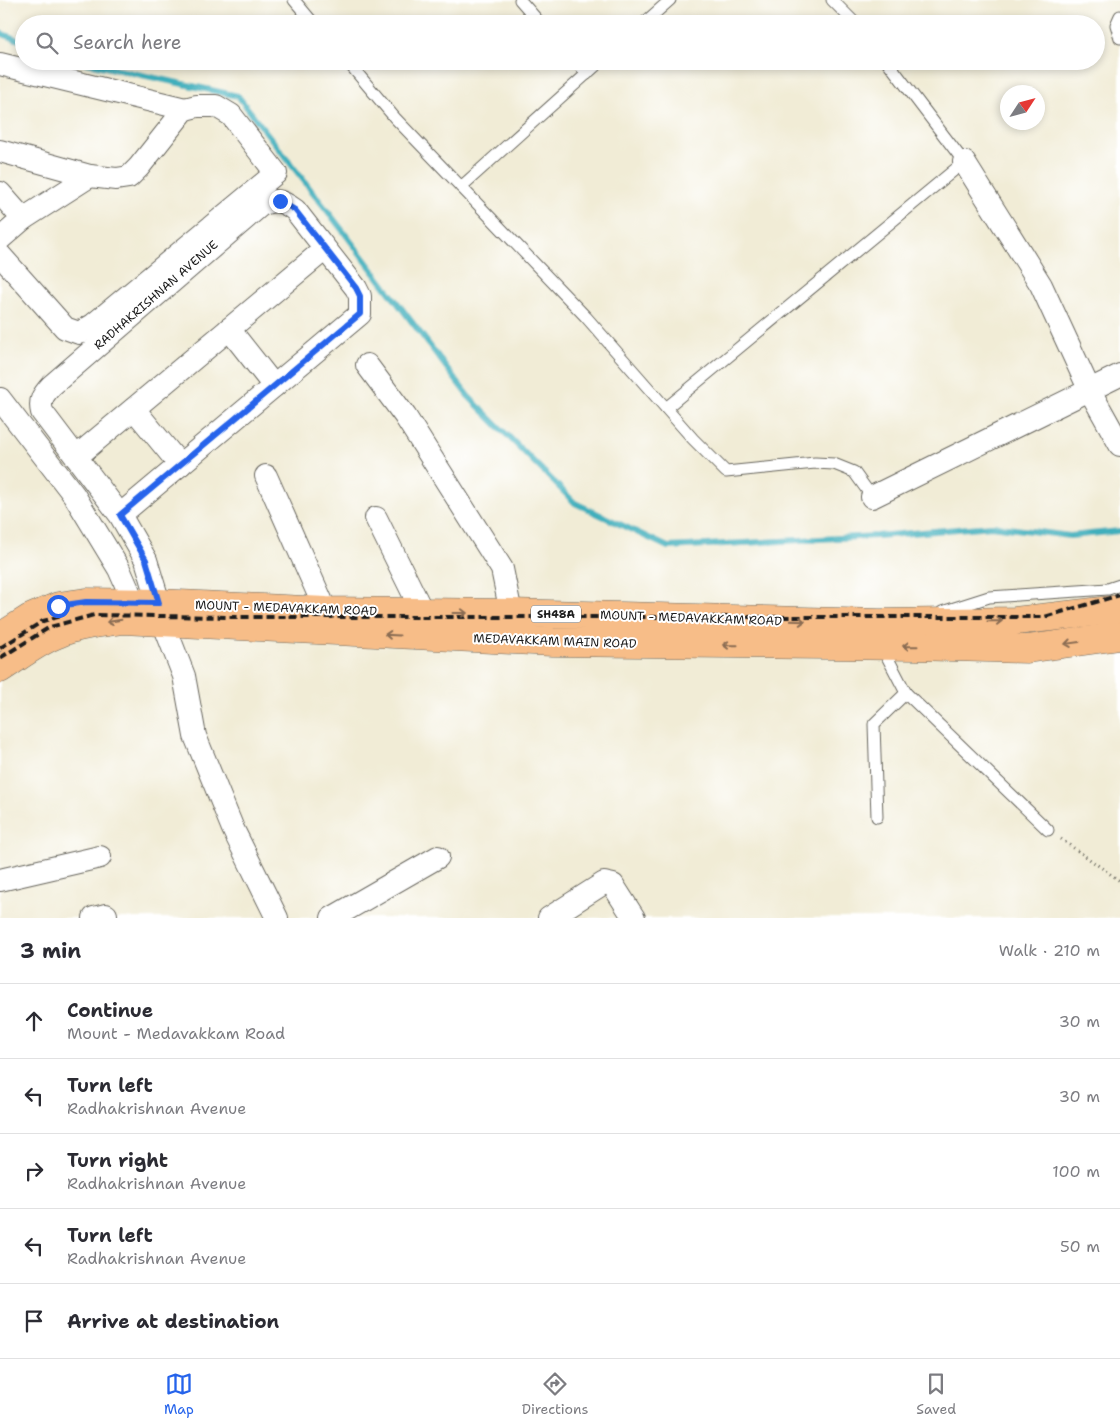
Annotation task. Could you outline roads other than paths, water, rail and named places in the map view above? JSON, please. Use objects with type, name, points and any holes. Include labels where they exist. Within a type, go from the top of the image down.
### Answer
[{"type":"main road","name":"MOUNT - MEDAVAKKAM ROAD","points":[[0,637],[30,618],[58,606],[86,602],[152,609],[512,613],[912,622],[1015,621],[1120,609]]},
{"type":"main road","name":"MEDAVAKKAM MAIN ROAD","points":[[0,668],[58,633],[82,626],[123,620],[152,609],[553,642],[1027,649],[1120,636]]},
{"type":"street","points":[[0,64],[15,68]]},
{"type":"street","points":[[0,255],[65,328],[79,334],[93,325],[276,173],[231,114],[216,106],[198,106],[185,109],[25,70]]},
{"type":"street","points":[[0,151],[90,176],[116,179],[129,177],[185,109]]},
{"type":"street","points":[[964,162],[1041,286],[1090,390],[1120,445]]},
{"type":"street","points":[[0,239],[23,219],[90,176]]},
{"type":"street","points":[[0,192],[23,219]]},
{"type":"street","name":"RADHAKRISHNAN AVENUE","points":[[120,515],[360,314],[360,296],[356,288],[295,210],[289,205],[280,201],[270,200],[261,205],[51,386],[42,396],[40,404],[42,412],[120,515],[146,560],[152,609]]},
{"type":"street","points":[[76,457],[325,249]]},
{"type":"street","points":[[229,329],[274,386]]},
{"type":"street","points":[[367,365],[405,416],[502,569],[512,613]]},
{"type":"street","points":[[872,497],[1120,375]]},
{"type":"street","points":[[1,403],[74,495],[119,569],[152,609],[184,676],[195,736],[233,829],[277,918]]},
{"type":"street","points":[[134,409],[180,465]]},
{"type":"street","points":[[266,476],[326,611]]},
{"type":"street","points":[[376,518],[423,613]]},
{"type":"street","points":[[332,918],[438,856]]},
{"type":"street","points":[[0,880],[100,857]]},
{"type":"street","points":[[549,918],[604,883],[613,885],[634,918]]},
{"type":"lane","points":[[294,0],[306,15]]},
{"type":"lane","points":[[520,0],[533,15]]},
{"type":"lane","points":[[653,15],[670,0]]},
{"type":"lane","points":[[832,0],[847,15]]},
{"type":"lane","points":[[1120,16],[1116,25],[1120,38]]},
{"type":"lane","points":[[354,70],[395,118],[586,318],[726,472],[815,463],[834,464],[854,472],[872,497]]},
{"type":"lane","points":[[584,70],[587,74]]},
{"type":"lane","points":[[461,187],[591,70]]},
{"type":"lane","points":[[666,408],[964,162],[893,70]]},
{"type":"lane","points":[[912,622],[989,597],[1108,589],[1120,585]]},
{"type":"lane","points":[[881,646],[906,693],[1048,830]]},
{"type":"lane","points":[[877,817],[874,724],[906,693]]},
{"type":"waterway","points":[[0,33],[15,39]]},
{"type":"waterway","points":[[119,70],[238,96],[468,396],[575,503],[668,547],[877,536],[992,526],[1070,536],[1120,531]]},
{"type":"railway","points":[[0,658],[50,627],[94,615],[226,617],[1044,617],[1120,595]]},
{"type":"railway","points":[[0,648],[43,621],[62,616]]}]
